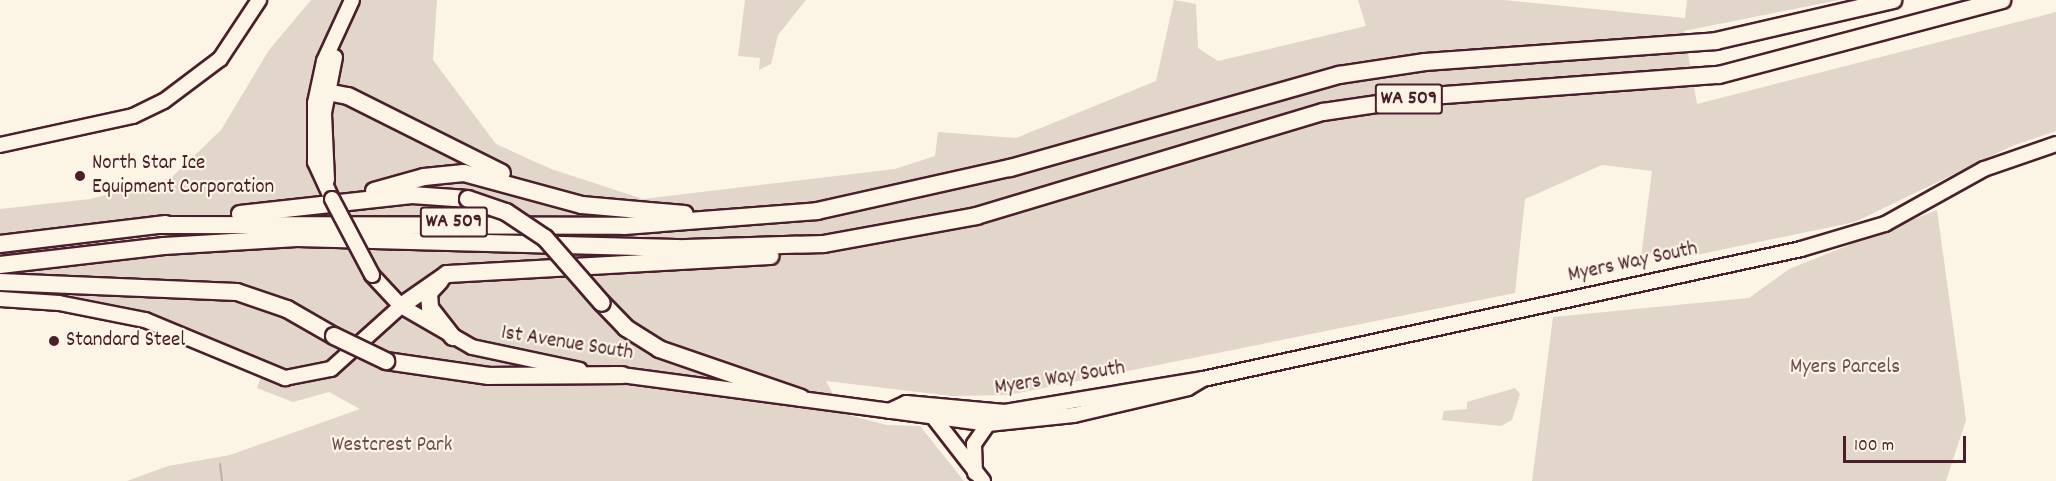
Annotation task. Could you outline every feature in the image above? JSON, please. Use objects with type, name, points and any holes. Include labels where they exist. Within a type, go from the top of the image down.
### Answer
[{"type":"highway","name":"WA 509","points":[[0,244],[158,225],[624,226],[749,217],[889,198],[1376,68],[1716,41],[1893,0]]},
{"type":"highway","name":"WA 509","points":[[0,265],[164,246],[297,238],[686,248],[824,244],[976,216],[1323,112],[1431,96],[1719,75],[2002,0]]},
{"type":"highway","points":[[327,92],[348,96],[546,194]]},
{"type":"highway","points":[[340,200],[452,173],[480,175],[615,211],[749,217]]},
{"type":"highway","points":[[158,225],[340,200],[430,195],[468,200],[506,212],[545,238],[626,328],[659,348],[801,398]]},
{"type":"highway","points":[[400,306],[447,274],[738,260],[824,244]]},
{"type":"highway","points":[[447,274],[432,289],[428,302],[453,337]]},
{"type":"highway","points":[[0,282],[237,292],[287,309],[334,336],[386,361],[489,376],[622,375]]},
{"type":"main road","points":[[340,200],[315,162],[319,79],[352,0]]},
{"type":"main road","points":[[340,200],[328,185],[323,138],[327,92],[338,47],[359,0]]},
{"type":"main road","points":[[0,145],[133,116],[164,101],[220,59],[258,1]]},
{"type":"main road","name":"Myers Way South","points":[[906,403],[978,413],[1203,379],[1849,238],[1885,224],[1984,169],[2056,144]]},
{"type":"main road","name":"1st Avenue South","points":[[340,200],[372,275],[400,306],[453,337],[517,361],[801,398],[893,413]]},
{"type":"main road","points":[[0,299],[69,305],[145,320],[285,378],[332,369],[400,306]]},
{"type":"main road","name":"Myers Way South","points":[[893,413],[941,425],[988,424],[1074,415],[1188,388],[1203,379]]},
{"type":"main road","points":[[893,413],[906,403],[941,425],[979,477]]},
{"type":"main road","points":[[893,413],[941,425],[978,413]]},
{"type":"main road","points":[[979,477],[974,444],[988,424]]},
{"type":"green space","name":"Westcrest Park","points":[[311,0],[437,0],[433,60],[496,144],[551,169],[643,199],[895,169],[935,156],[938,132],[1016,138],[1156,81],[1174,0],[1196,4],[1198,48],[1218,61],[1366,26],[1358,0],[1504,0],[1685,18],[1687,0],[1839,0],[1684,31],[1697,104],[2056,12],[2056,131],[2012,146],[1855,222],[1682,258],[1666,250],[1641,257],[1652,171],[1602,165],[1525,199],[1515,293],[1008,395],[952,396],[826,381],[844,414],[887,425],[920,426],[964,481],[127,481],[168,466],[230,455],[360,409],[329,392],[293,402],[257,388],[265,365],[178,327],[0,293],[0,209],[90,199],[171,178],[221,130],[269,50]]},
{"type":"green space","points":[[745,0],[806,0],[778,35],[771,64],[759,70],[760,58],[738,56]]},
{"type":"green space","name":"Myers Parcels","points":[[1937,210],[1966,420],[1946,481],[1532,481],[1553,317],[1749,298],[1789,269]]},
{"type":"green space","points":[[1515,388],[1520,394],[1512,420],[1501,426],[1442,420],[1444,411],[1467,409],[1467,402]]},
{"type":"waterway","points":[[220,464],[222,481]]},
{"type":"place","name":"North Star Ice Equipment Corporation","points":[[80,176]]},
{"type":"place","name":"Standard Steel","points":[[54,341]]}]
